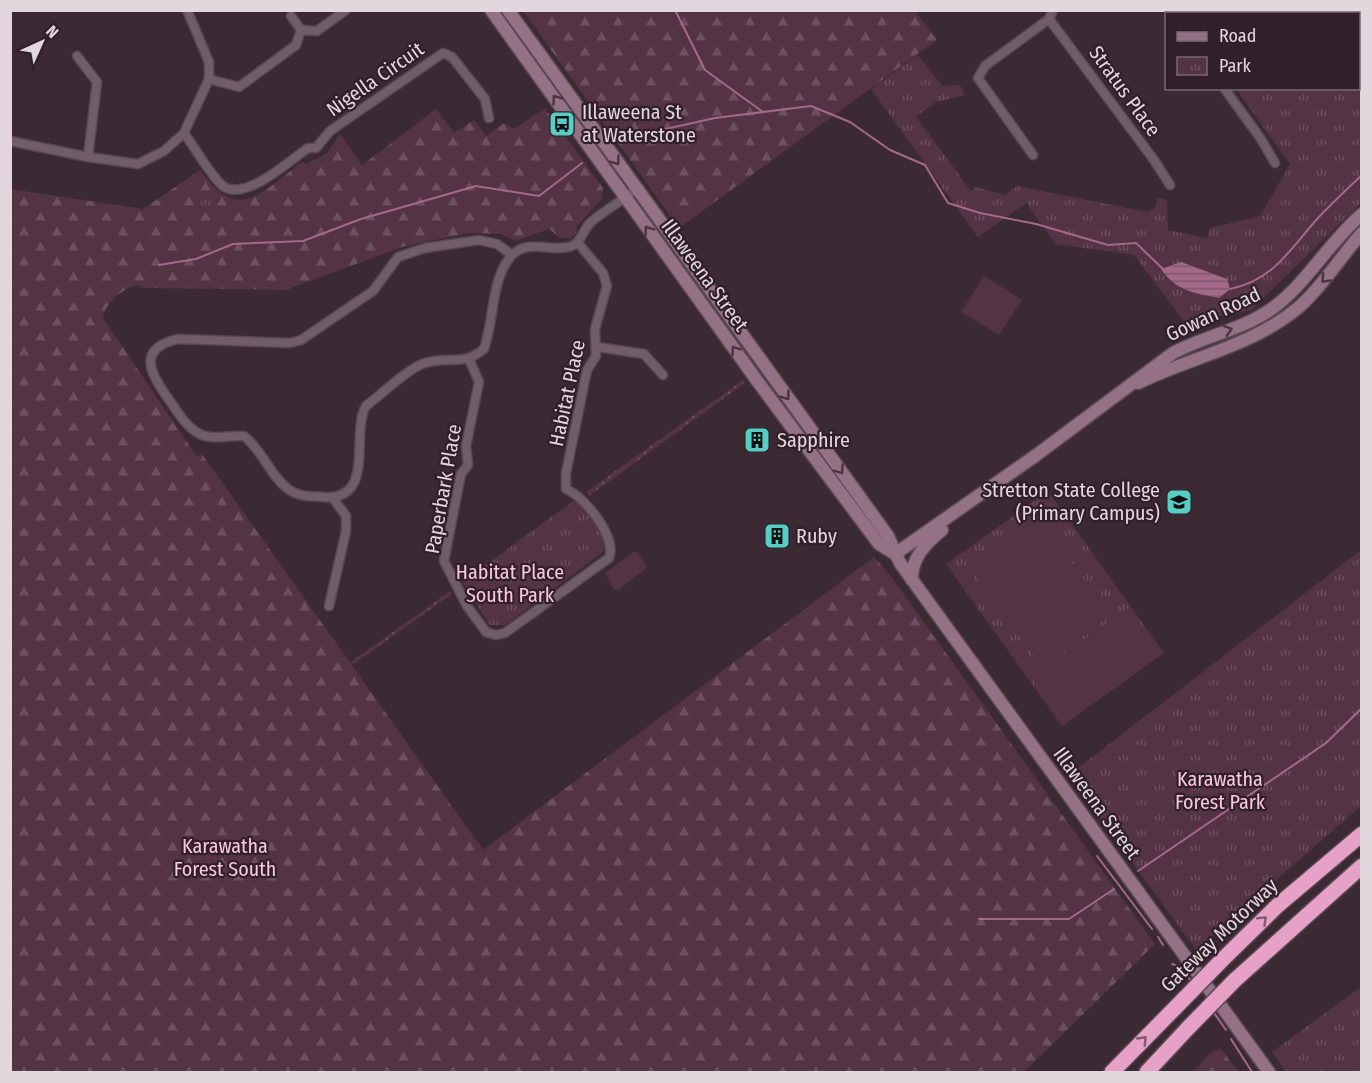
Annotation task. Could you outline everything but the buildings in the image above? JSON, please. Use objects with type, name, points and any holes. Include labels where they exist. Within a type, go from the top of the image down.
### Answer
[{"type":"highway","name":"Gateway Motorway","points":[[1112,1072],[1285,899],[1362,834]]},
{"type":"highway","points":[[1147,1072],[1236,980],[1362,866]]},
{"type":"main road","name":"Illaweena Street","points":[[491,10],[625,198],[879,544],[895,554]]},
{"type":"main road","name":"Illaweena Street","points":[[508,10],[888,536],[895,554],[912,580],[1269,1072]]},
{"type":"main road","name":"Gowan Road","points":[[895,554],[965,506],[1173,352],[1197,340],[1243,325],[1271,309],[1306,275],[1334,240],[1362,214]]},
{"type":"main road","name":"Gowan Road","points":[[1124,390],[1184,363],[1220,352],[1273,325],[1300,306],[1330,274],[1362,233]]},
{"type":"main road","points":[[671,261],[678,246]]},
{"type":"main road","points":[[758,381],[770,373]]},
{"type":"main road","points":[[912,580],[914,565],[924,546],[965,506]]},
{"type":"street","points":[[10,141],[88,157],[138,164],[164,151],[184,133],[209,79],[209,62],[187,10]]},
{"type":"street","points":[[301,30],[317,31],[346,10]]},
{"type":"street","points":[[1033,155],[978,78],[985,66],[1051,15]]},
{"type":"street","name":"Stratus Place","points":[[1051,15],[1154,159],[1170,185]]},
{"type":"street","points":[[291,16],[301,30]]},
{"type":"street","points":[[209,79],[239,87],[296,45],[301,30]]},
{"type":"street","name":"Nigella Circuit","points":[[184,133],[223,186],[236,190],[249,188],[308,148],[316,148],[330,131],[443,53],[452,57],[485,99],[489,118]]},
{"type":"street","points":[[77,56],[97,82],[88,157]]},
{"type":"street","points":[[1225,90],[1261,139],[1275,163]]},
{"type":"street","points":[[512,255],[497,244],[479,240],[425,248],[398,257],[373,291],[301,340],[290,344],[178,339],[164,342],[153,352],[149,362],[153,378],[186,423],[199,434],[210,438],[244,436],[255,445],[287,489],[300,495],[333,498],[349,491],[356,479],[362,436],[361,415],[366,406],[422,364],[469,359],[484,349],[501,273],[512,255],[520,248],[530,246],[568,248],[578,243],[591,223],[636,189]]},
{"type":"street","name":"Habitat Place","points":[[566,489],[566,473],[587,370],[596,356],[596,329],[607,286],[603,273],[578,243]]},
{"type":"street","points":[[597,347],[644,354],[663,375]]},
{"type":"street","name":"Paperbark Place","points":[[469,359],[479,382],[466,446],[468,465],[461,474],[444,561],[467,606],[486,632],[496,635],[505,633],[609,558],[612,540],[578,494],[566,489]]},
{"type":"street","points":[[329,606],[346,531],[346,516],[333,498]]},
{"type":"green space","points":[[1300,10],[1358,12],[1297,12]]},
{"type":"green space","points":[[523,11],[915,11],[937,40],[679,228]]},
{"type":"green space","points":[[1360,15],[1362,17],[1361,203],[1251,310],[1185,323],[1134,255],[1056,244],[1026,203],[978,237],[871,89],[918,55],[942,86],[960,85],[965,95],[936,102],[916,117],[971,191],[976,187],[1005,195],[1017,186],[1148,212],[1155,208],[1158,198],[1167,200],[1168,230],[1207,238],[1210,228],[1260,216],[1290,164],[1237,90],[1360,90]]},
{"type":"green space","name":"Karawatha Forest South","points":[[545,108],[603,188],[602,199],[577,226],[577,233],[571,238],[560,238],[549,229],[515,241],[501,234],[469,233],[405,246],[285,290],[143,288],[138,285],[126,289],[116,297],[107,307],[103,318],[197,457],[202,454],[483,850],[874,557],[890,575],[1155,944],[1024,1072],[11,1072],[10,189],[143,209],[200,170],[214,187],[226,196],[238,200],[262,193],[302,162],[307,164],[327,153],[340,134],[362,165],[436,109],[454,133],[474,120],[486,136],[504,123],[514,129]]},
{"type":"green space","points":[[212,197],[216,206],[208,213],[197,216],[191,212],[199,201]]},
{"type":"green space","points":[[984,276],[1022,300],[999,335],[961,312]]},
{"type":"green space","points":[[743,380],[745,383],[589,496],[586,492]]},
{"type":"green space","points":[[1048,491],[1164,653],[1062,726],[946,564]]},
{"type":"green space","name":"Habitat Place South Park","points":[[575,500],[600,531],[604,545],[603,552],[505,625],[490,625],[462,582]]},
{"type":"green space","points":[[1039,517],[1110,615],[1041,665],[970,567]]},
{"type":"green space","name":"Karawatha Forest Park","points":[[1361,550],[1361,806],[1196,950],[1085,798],[1073,772]]},
{"type":"green space","points":[[635,551],[638,552],[647,568],[618,590],[614,590],[605,573]]},
{"type":"green space","points":[[450,591],[452,594],[354,664],[351,662]]},
{"type":"green space","points":[[1128,608],[1160,653],[1063,722],[1031,677]]},
{"type":"green space","points":[[1361,987],[1361,1072],[1286,1072],[1272,1052]]},
{"type":"green space","points":[[1221,1049],[1239,1072],[1193,1072],[1211,1052]]},
{"type":"shaded area","points":[[1181,262],[1227,279],[1230,289],[1219,298],[1179,287],[1161,269]]},
{"type":"waterway","points":[[675,10],[705,70],[763,112]]},
{"type":"waterway","points":[[621,142],[634,136],[715,118],[811,106],[850,122],[890,150],[925,165],[948,203],[980,213],[1036,224],[1108,245],[1136,243],[1164,270]]},
{"type":"waterway","points":[[159,265],[196,259],[233,244],[303,241],[361,219],[476,186],[539,196],[582,163]]},
{"type":"waterway","points":[[1230,289],[1245,285],[1270,271],[1323,212],[1362,175]]},
{"type":"waterway","points":[[1138,871],[1326,743],[1362,708]]},
{"type":"waterway","points":[[1097,856],[1152,929]]},
{"type":"waterway","points":[[979,919],[1069,919],[1114,889]]},
{"type":"waterway","points":[[1158,937],[1163,945]]},
{"type":"waterway","points":[[1172,964],[1181,967],[1191,981]]},
{"type":"waterway","points":[[1212,1010],[1226,1030]]},
{"type":"waterway","points":[[1231,1039],[1252,1072]]},
{"type":"place","name":"Illaweena St at Waterstone","points":[[562,124]]},
{"type":"place","name":"Sapphire","points":[[757,440]]},
{"type":"place","name":"Stretton State College (Primary Campus)","points":[[1179,502]]},
{"type":"place","name":"Ruby","points":[[777,536]]}]
